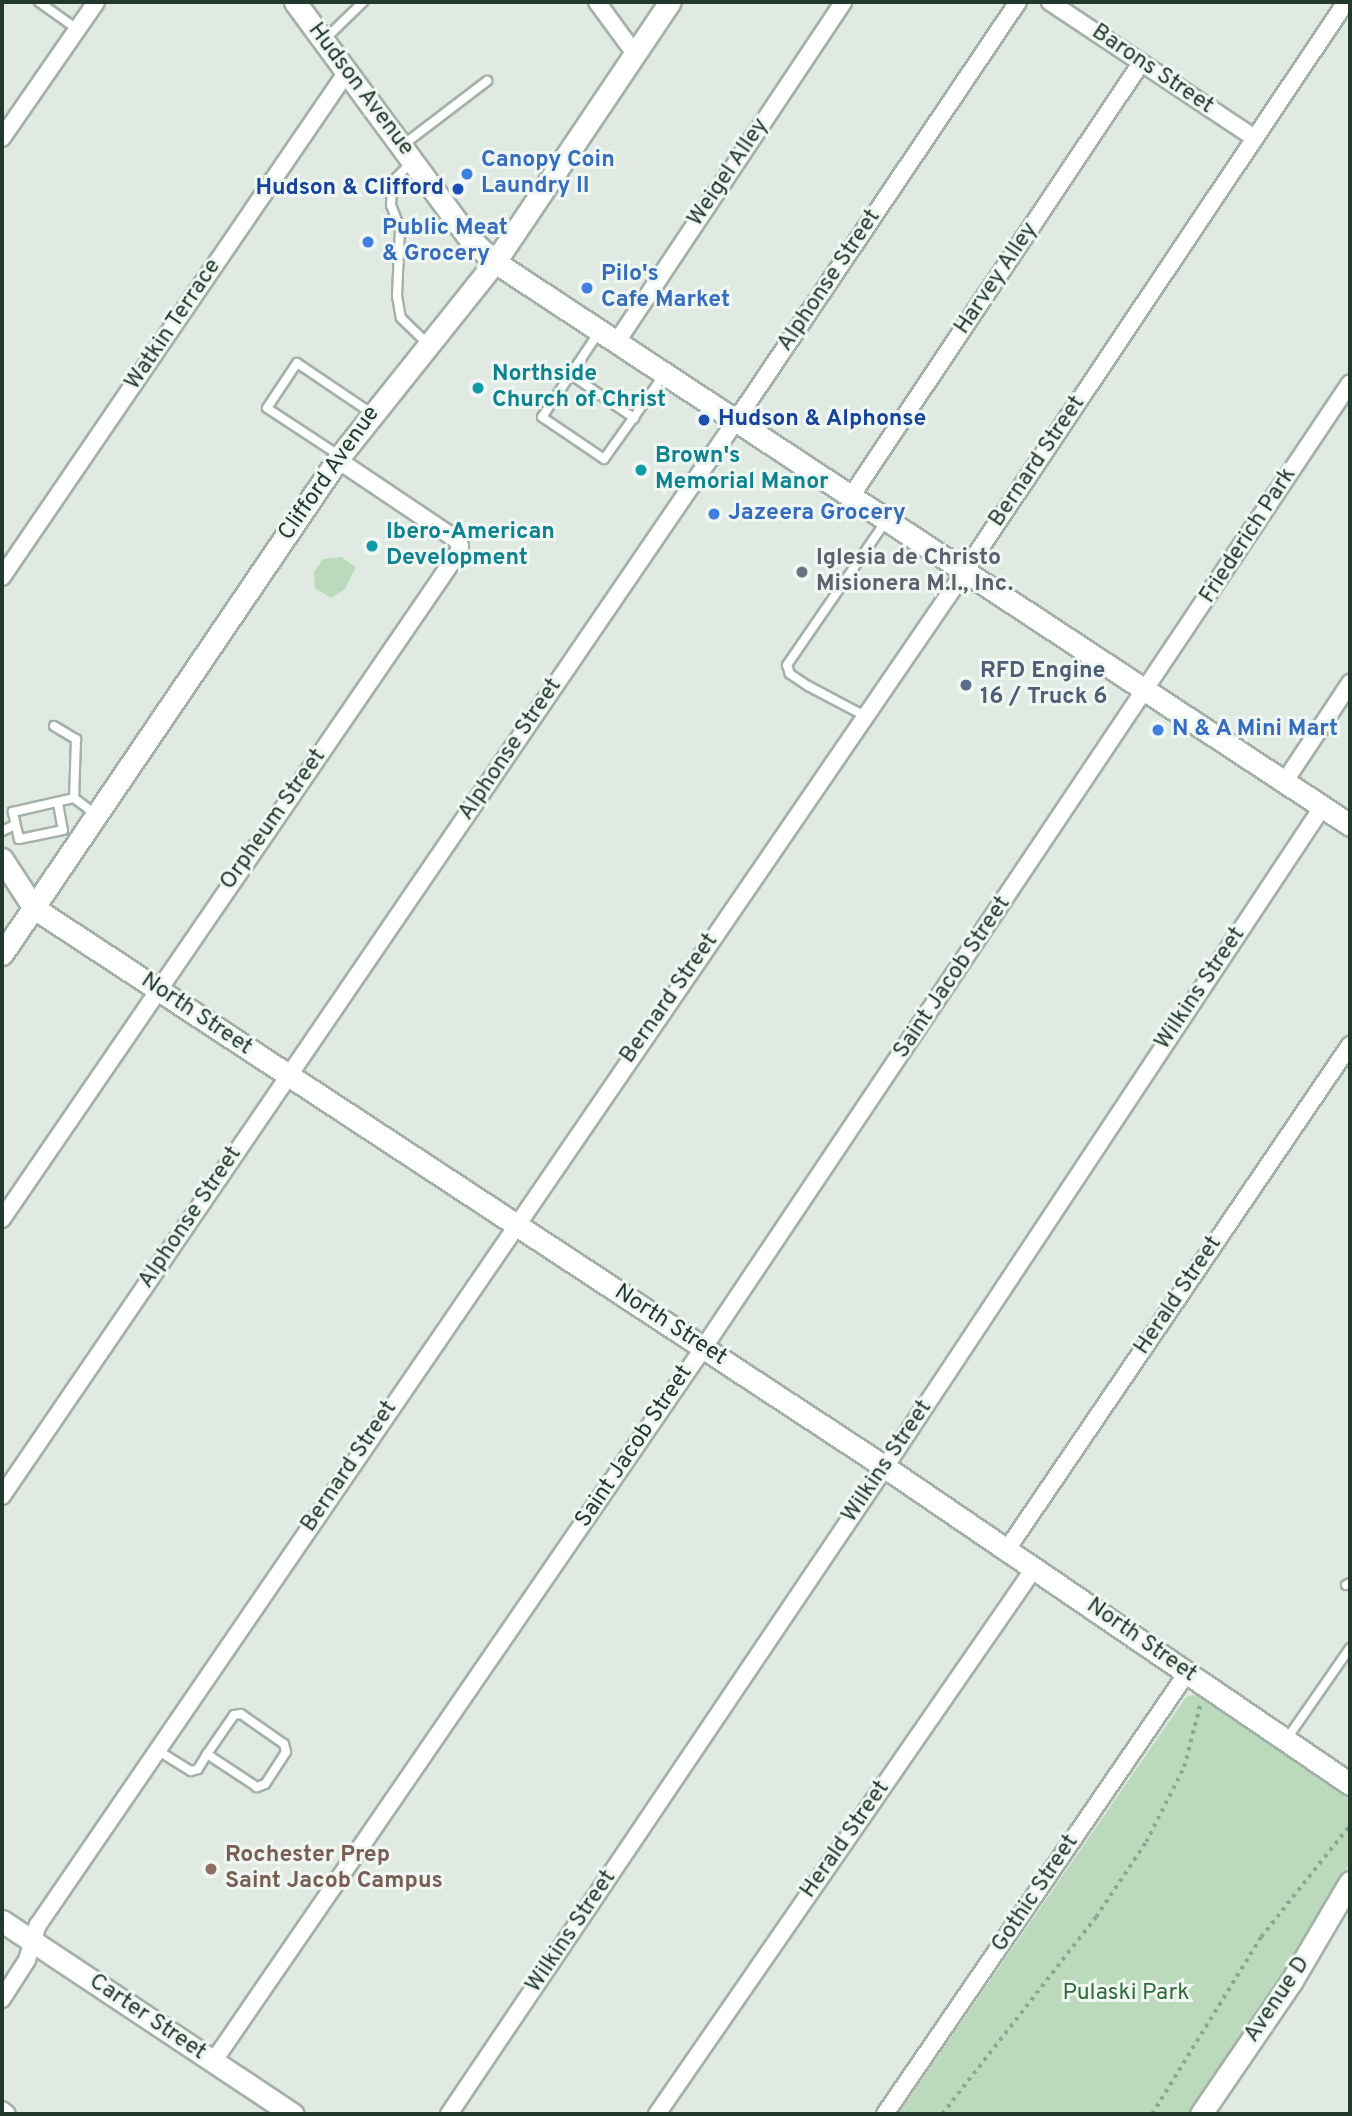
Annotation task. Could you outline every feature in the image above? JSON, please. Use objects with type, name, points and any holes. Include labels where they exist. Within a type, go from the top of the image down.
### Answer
[{"type":"main road","name":"Hudson Avenue","points":[[295,2],[470,239],[495,262],[1350,825]]},
{"type":"main road","name":"Clifford Avenue","points":[[2,954],[339,458],[371,413],[495,262],[670,2]]},
{"type":"main road","name":"North Street","points":[[2,859],[34,908],[1008,1548],[1350,1784]]},
{"type":"main road","name":"Avenue D","points":[[1201,2114],[1292,1982],[1350,1882]]},
{"type":"main road","name":"Carter Street","points":[[2,1921],[293,2114]]},
{"type":"street","points":[[2,138],[96,2]]},
{"type":"street","points":[[597,2],[635,54]]},
{"type":"street","name":"Weigel Alley","points":[[607,338],[843,2]]},
{"type":"street","name":"Alphonse Street","points":[[2,1496],[736,422],[1018,2]]},
{"type":"street","name":"Barons Street","points":[[1050,2],[1255,138]]},
{"type":"street","name":"Bernard Street","points":[[2,1999],[27,1960],[38,1925],[965,571],[1346,2]]},
{"type":"street","name":"Harvey Alley","points":[[852,495],[1141,63]]},
{"type":"street","name":"Watkin Terrace","points":[[2,577],[346,73]]},
{"type":"street","name":"Friederich Park","points":[[1147,690],[1350,383]]},
{"type":"street","name":"Orpheum Street","points":[[2,1219],[458,553],[460,546],[457,540],[339,458]]},
{"type":"street","points":[[1284,781],[1350,683]]},
{"type":"street","name":"Saint Jacob Street","points":[[214,2062],[704,1347],[1147,690]]},
{"type":"street","name":"Wilkins Street","points":[[449,2114],[885,1467],[1323,806]]},
{"type":"street","name":"Herald Street","points":[[1008,1548],[1350,1045]]},
{"type":"street","name":"Herald Street","points":[[657,2114],[1035,1567]]},
{"type":"street","name":"Gothic Street","points":[[885,2114],[1187,1673]]},
{"type":"street","points":[[2,2110],[7,2114]]},
{"type":"lane","points":[[38,2],[77,29]]},
{"type":"lane","points":[[323,41],[363,2]]},
{"type":"lane","points":[[428,344],[401,318],[397,296],[400,229],[391,205],[391,190],[407,153],[487,81]]},
{"type":"lane","points":[[607,338],[570,374],[542,417],[604,459],[664,375]]},
{"type":"lane","points":[[339,458],[267,408],[297,363],[371,413]]},
{"type":"lane","points":[[570,374],[634,418]]},
{"type":"lane","points":[[865,716],[808,686],[790,674],[787,665],[887,519]]},
{"type":"lane","points":[[54,726],[76,740],[74,798]]},
{"type":"lane","points":[[74,798],[97,816]]},
{"type":"lane","points":[[58,803],[63,830],[19,839],[13,812],[74,798]]},
{"type":"lane","points":[[2,831],[15,825]]},
{"type":"lane","points":[[1286,1740],[1350,1648]]},
{"type":"lane","points":[[157,1750],[191,1771],[198,1769],[208,1754],[234,1715],[241,1714],[284,1744],[286,1752],[265,1784],[257,1787],[208,1754]]},
{"type":"path","points":[[942,2114],[1089,1926],[1139,1853],[1180,1776],[1194,1736],[1200,1703]]},
{"type":"path","points":[[1152,2114],[1261,1937],[1350,1825]]},
{"type":"green space","points":[[341,557],[356,567],[345,589],[331,598],[315,588],[314,572],[323,559]]},
{"type":"green space","name":"Pulaski Park","points":[[1197,1694],[1208,1698],[1350,1799],[1350,1862],[1281,1978],[1188,2114],[898,2114],[1186,1697]]},
{"type":"place","name":"Canopy Coin Laundry II","points":[[467,174]]},
{"type":"place","name":"Hudson & Clifford","points":[[458,189]]},
{"type":"place","name":"Public Meat & Grocery","points":[[368,242]]},
{"type":"place","name":"Pilo's Cafe Market","points":[[587,288]]},
{"type":"place","name":"Northside Church of Christ","points":[[478,388]]},
{"type":"place","name":"Hudson & Alphonse","points":[[704,420]]},
{"type":"place","name":"Brown's Memorial Manor","points":[[641,470]]},
{"type":"place","name":"Jazeera Grocery","points":[[714,514]]},
{"type":"place","name":"Ibero-American Development","points":[[372,546]]},
{"type":"place","name":"Iglesia de Christo Misionera M.I., Inc.","points":[[802,572]]},
{"type":"place","name":"RFD Engine 16 / Truck 6","points":[[966,685]]},
{"type":"place","name":"N & A Mini Mart","points":[[1158,730]]},
{"type":"place","name":"Rochester Prep Saint Jacob Campus","points":[[211,1869]]}]
